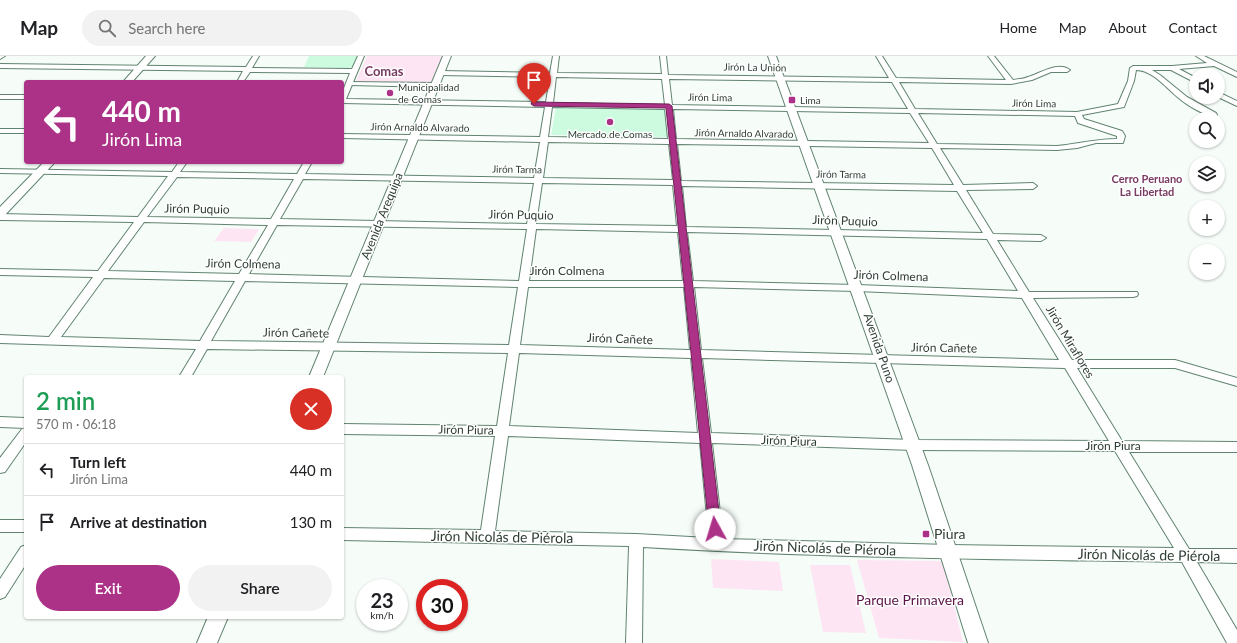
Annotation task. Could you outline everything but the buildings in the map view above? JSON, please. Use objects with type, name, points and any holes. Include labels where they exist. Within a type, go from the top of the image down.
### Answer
[{"type":"street","points":[[129,80],[151,56]]},
{"type":"street","points":[[241,80],[256,56]]},
{"type":"street","points":[[344,96],[361,56]]},
{"type":"street","name":"Avenida Arequipa","points":[[317,375],[447,56]]},
{"type":"street","points":[[487,536],[556,56]]},
{"type":"street","points":[[663,56],[717,544]]},
{"type":"street","name":"Avenida Puno","points":[[772,56],[913,445],[950,552],[978,643]]},
{"type":"street","name":"Jirón Miraflores","points":[[879,56],[1186,556],[1236,643]]},
{"type":"street","points":[[991,56],[1011,82]]},
{"type":"street","points":[[1202,56],[1237,75]]},
{"type":"street","points":[[1141,67],[1172,68],[1215,64]]},
{"type":"street","points":[[0,66],[355,71]]},
{"type":"street","points":[[1141,67],[1158,76],[1184,99],[1208,112]]},
{"type":"street","name":"Jirón Lima","points":[[344,101],[1077,114],[1121,105],[1134,74],[1133,68],[1141,67]]},
{"type":"street","points":[[1172,68],[1189,77]]},
{"type":"street","name":"Jirón La Unión","points":[[440,73],[665,75],[1011,82],[1030,79],[1050,70],[1067,70]]},
{"type":"street","points":[[350,83],[435,85]]},
{"type":"street","points":[[0,97],[24,97]]},
{"type":"street","points":[[1225,98],[1237,104]]},
{"type":"street","name":"Jirón Arnaldo Alvarado","points":[[344,136],[1057,148],[1077,146],[1096,141],[1120,141],[1121,136],[1119,133],[1082,121],[1077,114]]},
{"type":"street","points":[[0,131],[24,131]]},
{"type":"street","points":[[0,215],[48,164]]},
{"type":"street","points":[[52,341],[181,164]]},
{"type":"street","points":[[186,375],[307,164]]},
{"type":"street","name":"Jirón Tarma","points":[[0,171],[960,188],[1033,186]]},
{"type":"street","name":"Jirón Puquio","points":[[0,215],[274,223],[837,232],[1041,238]]},
{"type":"street","name":"Jirón Colmena","points":[[0,272],[523,284],[688,284],[857,288],[1026,295],[1133,294]]},
{"type":"street","name":"Jirón Cañete","points":[[0,339],[203,345],[514,349],[1068,364],[1175,364],[1237,382]]},
{"type":"street","points":[[0,422],[24,422]]},
{"type":"street","name":"Jirón Piura","points":[[344,429],[502,431],[913,445],[1237,447]]},
{"type":"street","points":[[0,468],[24,436]]},
{"type":"street","points":[[0,526],[24,526]]},
{"type":"street","name":"Jirón Nicolás de Piérola","points":[[344,534],[636,540],[950,552],[1237,556]]},
{"type":"street","points":[[634,643],[636,540]]},
{"type":"street","points":[[0,592],[24,555]]},
{"type":"street","points":[[207,643],[217,619]]},
{"type":"shaded area","points":[[309,56],[358,56],[354,66],[348,68],[304,67]]},
{"type":"shaded area","name":"Mercado de Comas","points":[[556,107],[665,108],[667,137],[551,135]]},
{"type":"green space","points":[[367,56],[443,56],[432,84],[355,83]]},
{"type":"green space","points":[[224,228],[259,229],[251,242],[214,241]]},
{"type":"green space","points":[[711,559],[779,562],[783,591],[713,588]]},
{"type":"green space","name":"Parque Primavera","points":[[857,560],[943,561],[963,642],[879,638]]},
{"type":"green space","points":[[810,565],[850,565],[866,633],[823,632]]},
{"type":"place","name":"Municipalidad de Comas","points":[[390,93]]},
{"type":"place","name":"Lima","points":[[792,100]]},
{"type":"place","name":"Mercado de Comas","points":[[610,122]]},
{"type":"place","name":"Piura","points":[[926,534]]},
{"type":"district","name":"Comas","points":[[384,71]]},
{"type":"district","name":"Cerro Peruano La Libertad","points":[[1147,185]]},
{"type":"route","points":[[534,104],[669,106],[715,529]]}]
